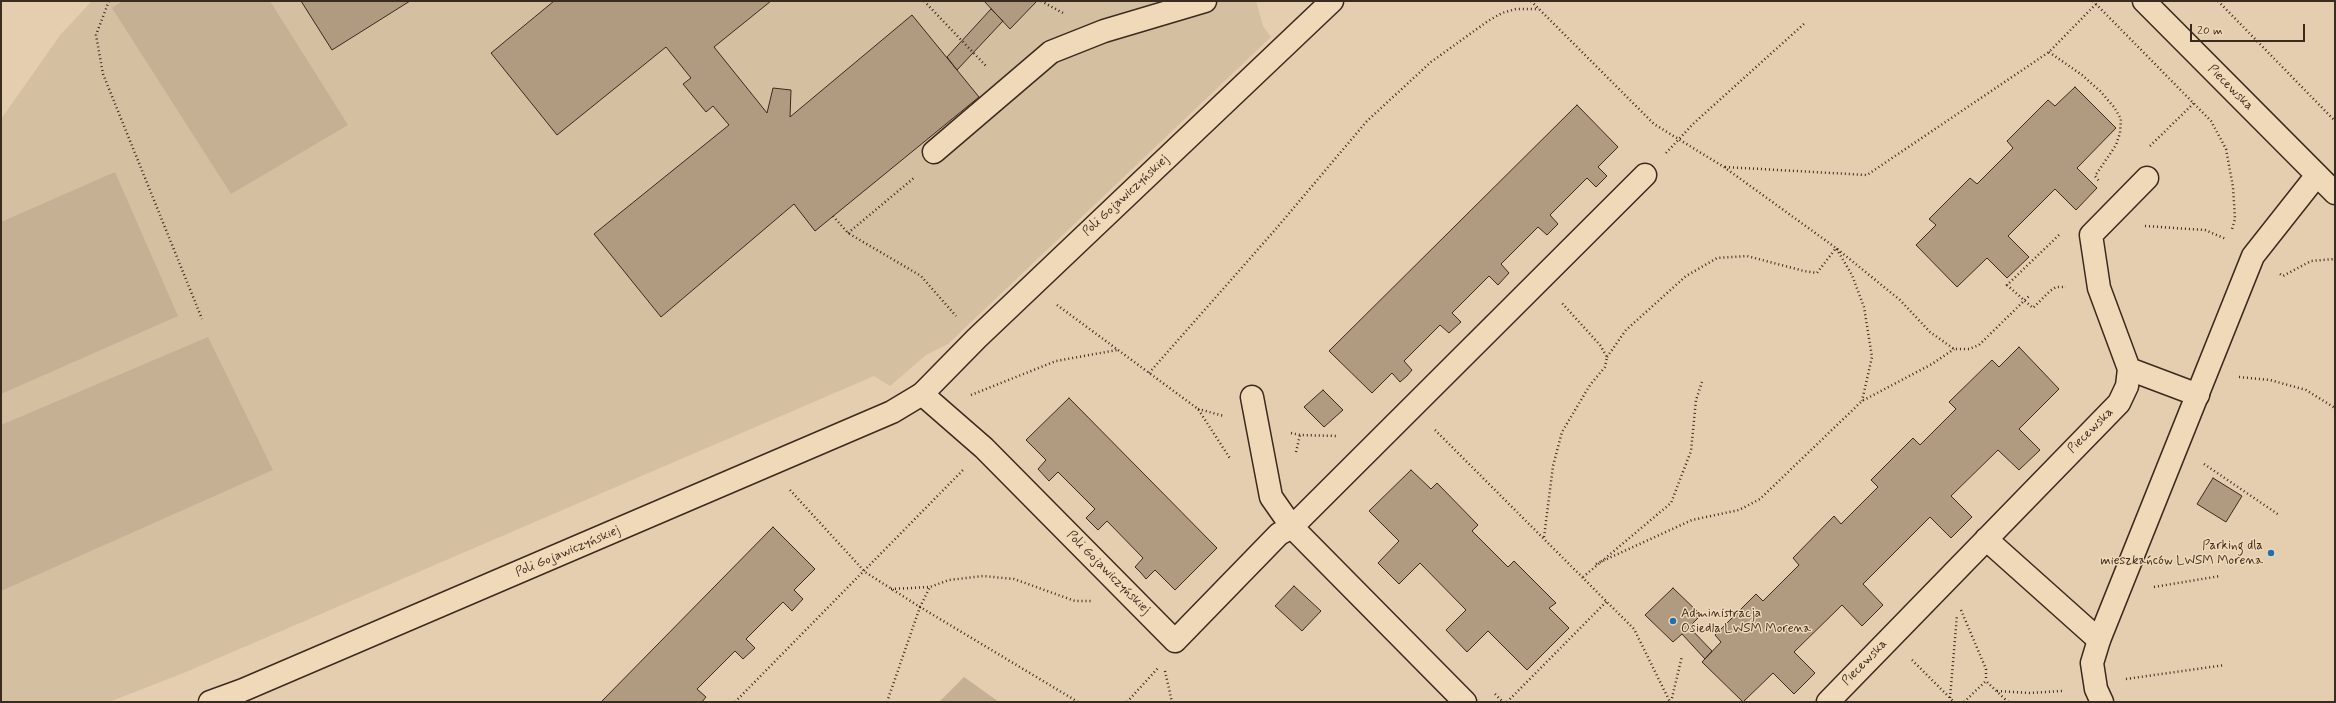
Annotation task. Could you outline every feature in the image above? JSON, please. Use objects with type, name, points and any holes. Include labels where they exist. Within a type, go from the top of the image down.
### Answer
[{"type":"street","points":[[934,152],[1051,52],[1104,31],[1205,1]]},
{"type":"street","name":"Poli Gojawiczyńskiej","points":[[210,702],[243,690],[776,463],[892,412],[922,394],[1031,286],[1332,1]]},
{"type":"street","name":"Piecewska","points":[[2144,1],[2335,193]]},
{"type":"street","points":[[2102,702],[2096,689],[2092,663],[2099,640],[2253,256],[2317,175]]},
{"type":"street","points":[[1292,527],[1645,176]]},
{"type":"street","points":[[2147,178],[2100,227],[2090,235],[2099,288],[2129,369],[2198,395]]},
{"type":"street","name":"Piecewska","points":[[1828,702],[2119,403],[2128,386],[2129,369]]},
{"type":"street","name":"Poli Gojawiczyńskiej","points":[[922,394],[984,448],[1175,641],[1279,534],[1292,527]]},
{"type":"street","points":[[1252,397],[1271,497],[1292,527],[1465,702]]},
{"type":"street","points":[[1986,539],[2099,640]]},
{"type":"path","points":[[109,1],[96,36],[102,74],[202,319]]},
{"type":"path","points":[[924,1],[1008,90]]},
{"type":"path","points":[[1531,1],[1654,124],[1724,167],[1836,248],[1900,300],[1930,332],[1954,349]]},
{"type":"path","points":[[2093,1],[2195,102],[2211,120],[2226,149],[2233,187],[2235,219],[2231,234]]},
{"type":"path","points":[[2218,1],[2335,121]]},
{"type":"path","points":[[1724,167],[1867,175],[2049,52],[2096,4]]},
{"type":"path","points":[[1149,373],[1276,230],[1367,121],[1431,62],[1488,21],[1502,13],[1516,9],[1540,9]]},
{"type":"path","points":[[1645,176],[1678,139],[1753,68],[1805,23]]},
{"type":"path","points":[[2049,52],[2082,75],[2100,91],[2114,107],[2121,119],[2120,133],[2116,145],[2095,176]]},
{"type":"path","points":[[2148,148],[2195,102]]},
{"type":"path","points":[[848,233],[908,183]]},
{"type":"path","points":[[833,216],[848,233],[921,276],[956,316]]},
{"type":"path","points":[[2100,227],[2153,226],[2205,230],[2230,241]]},
{"type":"path","points":[[1544,538],[1553,466],[1562,432],[1586,390],[1605,367],[1607,357],[1626,330],[1686,276],[1717,258],[1747,256],[1817,273],[1836,248]]},
{"type":"path","points":[[1836,248],[1852,275],[1864,307],[1872,357],[1862,402]]},
{"type":"path","points":[[2283,276],[2310,261],[2335,259]]},
{"type":"path","points":[[2007,285],[2033,308]]},
{"type":"path","points":[[1031,286],[1198,409]]},
{"type":"path","points":[[1596,564],[1692,520],[1739,510],[1760,499],[1862,402],[1932,364],[1954,349],[1968,349],[1979,345],[2030,295]]},
{"type":"path","points":[[1566,307],[1600,346],[1607,357]]},
{"type":"path","points":[[939,409],[1056,361],[1117,350]]},
{"type":"path","points":[[2237,377],[2270,380],[2306,390],[2335,408]]},
{"type":"path","points":[[1583,577],[1596,564],[1671,503],[1690,451],[1696,400],[1702,382]]},
{"type":"path","points":[[1412,407],[1634,629],[1671,702]]},
{"type":"path","points":[[735,702],[865,572],[984,448]]},
{"type":"path","points":[[2200,462],[2279,515]]},
{"type":"path","points":[[776,463],[788,487],[865,572],[920,607],[1078,702]]},
{"type":"path","points":[[891,589],[930,587],[949,580],[982,576],[1014,578],[1075,602],[1133,599]]},
{"type":"path","points":[[2146,589],[2220,576]]},
{"type":"path","points":[[887,702],[920,607],[930,587]]},
{"type":"path","points":[[1507,702],[1607,601]]},
{"type":"path","points":[[1950,698],[1958,604],[1986,669],[1986,681],[1964,702]]},
{"type":"path","points":[[1890,638],[1954,702]]},
{"type":"path","points":[[1671,702],[1682,656]]},
{"type":"path","points":[[1127,702],[1161,665],[1167,674],[1172,702]]},
{"type":"path","points":[[2124,680],[2225,665]]},
{"type":"path","points":[[1986,681],[2008,702]]},
{"type":"path","points":[[1997,691],[2030,693],[2062,691]]},
{"type":"shaded area","points":[[92,1],[1256,1],[1263,26],[1271,37],[948,344],[926,355],[890,386],[874,376],[186,672],[109,702],[1,702],[1,119],[61,34]]},
{"type":"shaded area","points":[[123,1],[270,1],[348,125],[231,194],[112,8]]},
{"type":"shaded area","points":[[115,172],[178,316],[1,394],[1,222]]},
{"type":"shaded area","points":[[208,337],[273,470],[1,591],[1,425]]},
{"type":"shaded area","points":[[964,677],[999,702],[939,702]]},
{"type":"building","points":[[301,1],[410,1],[332,50]]},
{"type":"building","points":[[554,1],[771,1],[714,47],[767,113],[773,88],[791,90],[790,117],[912,15],[979,97],[815,231],[794,204],[661,317],[594,234],[729,125],[713,106],[706,112],[683,84],[691,78],[666,47],[557,135],[491,53]]},
{"type":"building","points":[[984,1],[1037,1],[1010,29]]},
{"type":"building","points":[[991,9],[1003,21],[957,70],[947,57]]},
{"type":"building","points":[[2075,87],[2116,128],[2077,168],[2097,188],[2076,210],[2055,189],[2008,236],[2029,257],[2007,278],[1987,258],[1957,287],[1916,245],[1936,225],[1929,219],[1970,178],[1977,184],[2013,148],[2007,141],[2048,100],[2055,106]]},
{"type":"building","points":[[1577,105],[1618,147],[1598,167],[1607,176],[1596,187],[1587,178],[1550,215],[1558,224],[1547,235],[1538,227],[1501,264],[1509,273],[1498,285],[1489,276],[1452,313],[1461,322],[1449,333],[1440,325],[1404,361],[1412,370],[1407,376],[1400,382],[1392,373],[1372,393],[1329,351]]},
{"type":"building","points":[[2019,347],[2059,389],[2019,429],[2040,450],[2019,470],[1998,450],[1951,496],[1972,517],[1951,538],[1930,517],[1863,584],[1883,605],[1862,626],[1842,605],[1794,652],[1815,673],[1794,694],[1773,673],[1743,702],[1702,662],[1721,642],[1715,635],[1756,594],[1763,601],[1799,565],[1793,558],[1834,516],[1841,524],[1878,487],[1871,480],[1913,438],[1920,445],[1956,409],[1949,402],[1992,360],[1999,367]]},
{"type":"building","points":[[1323,390],[1343,410],[1324,427],[1304,407]]},
{"type":"building","points":[[1069,398],[1217,548],[1175,590],[1155,570],[1146,579],[1135,567],[1143,558],[1107,521],[1098,530],[1086,518],[1095,509],[1058,472],[1049,481],[1038,469],[1046,460],[1026,440]]},
{"type":"building","points":[[1411,470],[1431,489],[1437,483],[1478,525],[1472,531],[1508,567],[1514,561],[1556,603],[1549,608],[1569,628],[1527,670],[1488,631],[1467,652],[1446,630],[1466,610],[1420,563],[1399,584],[1378,563],[1399,541],[1369,511]]},
{"type":"building","points":[[2213,478],[2242,496],[2226,522],[2197,504]]},
{"type":"building","points":[[773,527],[815,569],[794,590],[803,599],[792,611],[783,602],[746,639],[755,648],[743,659],[735,651],[697,689],[706,697],[702,702],[601,702]]},
{"type":"building","points":[[1294,586],[1321,611],[1302,631],[1275,606]]},
{"type":"building","name":"Administracja Osiedla LWSM Morena","points":[[1673,588],[1701,615],[1689,627],[1712,651],[1705,659],[1682,634],[1673,642],[1645,615]]},
{"type":"place","name":"Parking dla mieszkańców LWSM Morena","points":[[2271,553]]},
{"type":"place","name":"Administracja Osiedla LWSM Morena","points":[[1673,621]]}]
